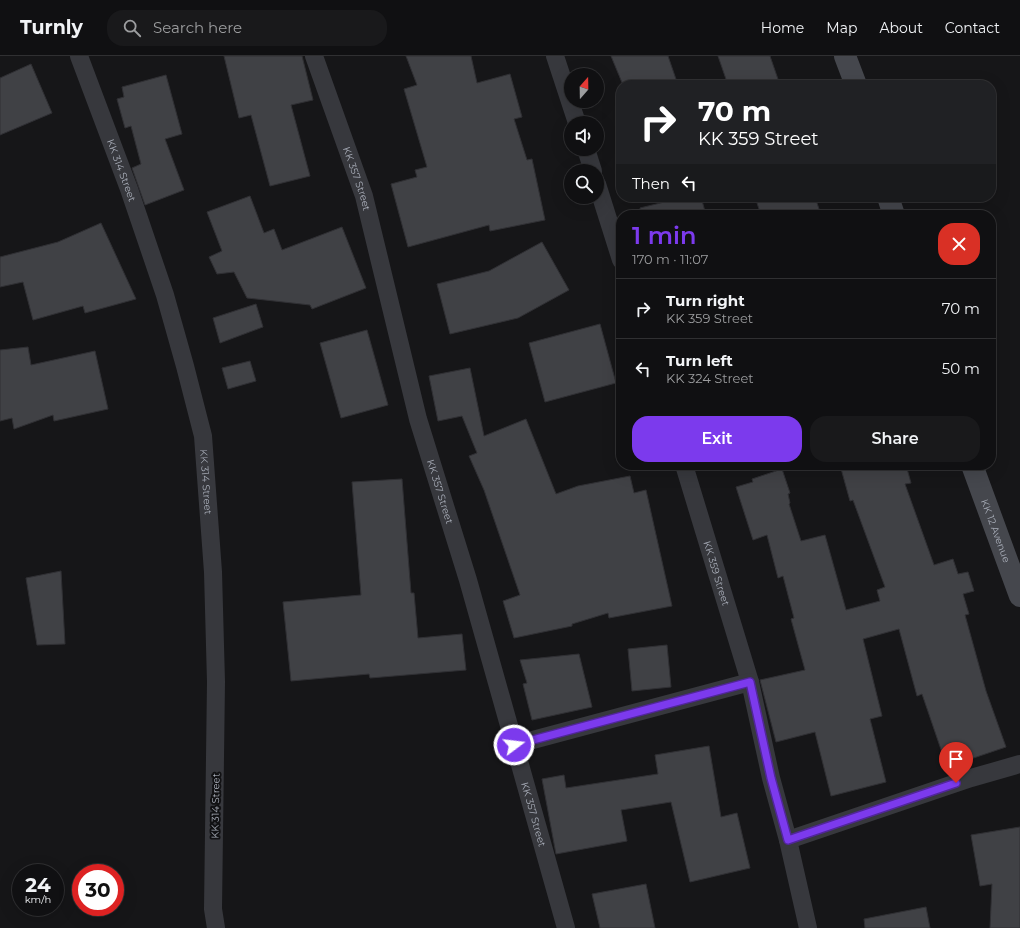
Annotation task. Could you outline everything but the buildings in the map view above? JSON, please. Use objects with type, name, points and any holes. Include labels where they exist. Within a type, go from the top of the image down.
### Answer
[{"type":"main road","points":[[846,56],[854,80]]},
{"type":"main road","name":"KK 12 Avenue","points":[[974,470],[1020,596]]},
{"type":"street","name":"KK 314 Street","points":[[78,56],[165,295],[203,436],[213,572],[216,682],[213,909],[216,928]]},
{"type":"street","name":"KK 357 Street","points":[[314,56],[364,196],[418,419],[468,580],[566,928]]},
{"type":"street","points":[[555,56],[575,116]]},
{"type":"street","points":[[603,204],[616,244]]},
{"type":"street","name":"KK 359 Street","points":[[686,470],[750,682],[771,778],[788,840],[808,928]]},
{"type":"street","points":[[514,745],[750,682]]},
{"type":"street","points":[[788,840],[971,778],[1020,764]]},
{"type":"route","points":[[514,745],[750,682],[771,778],[788,840],[866,812],[956,783]]}]
